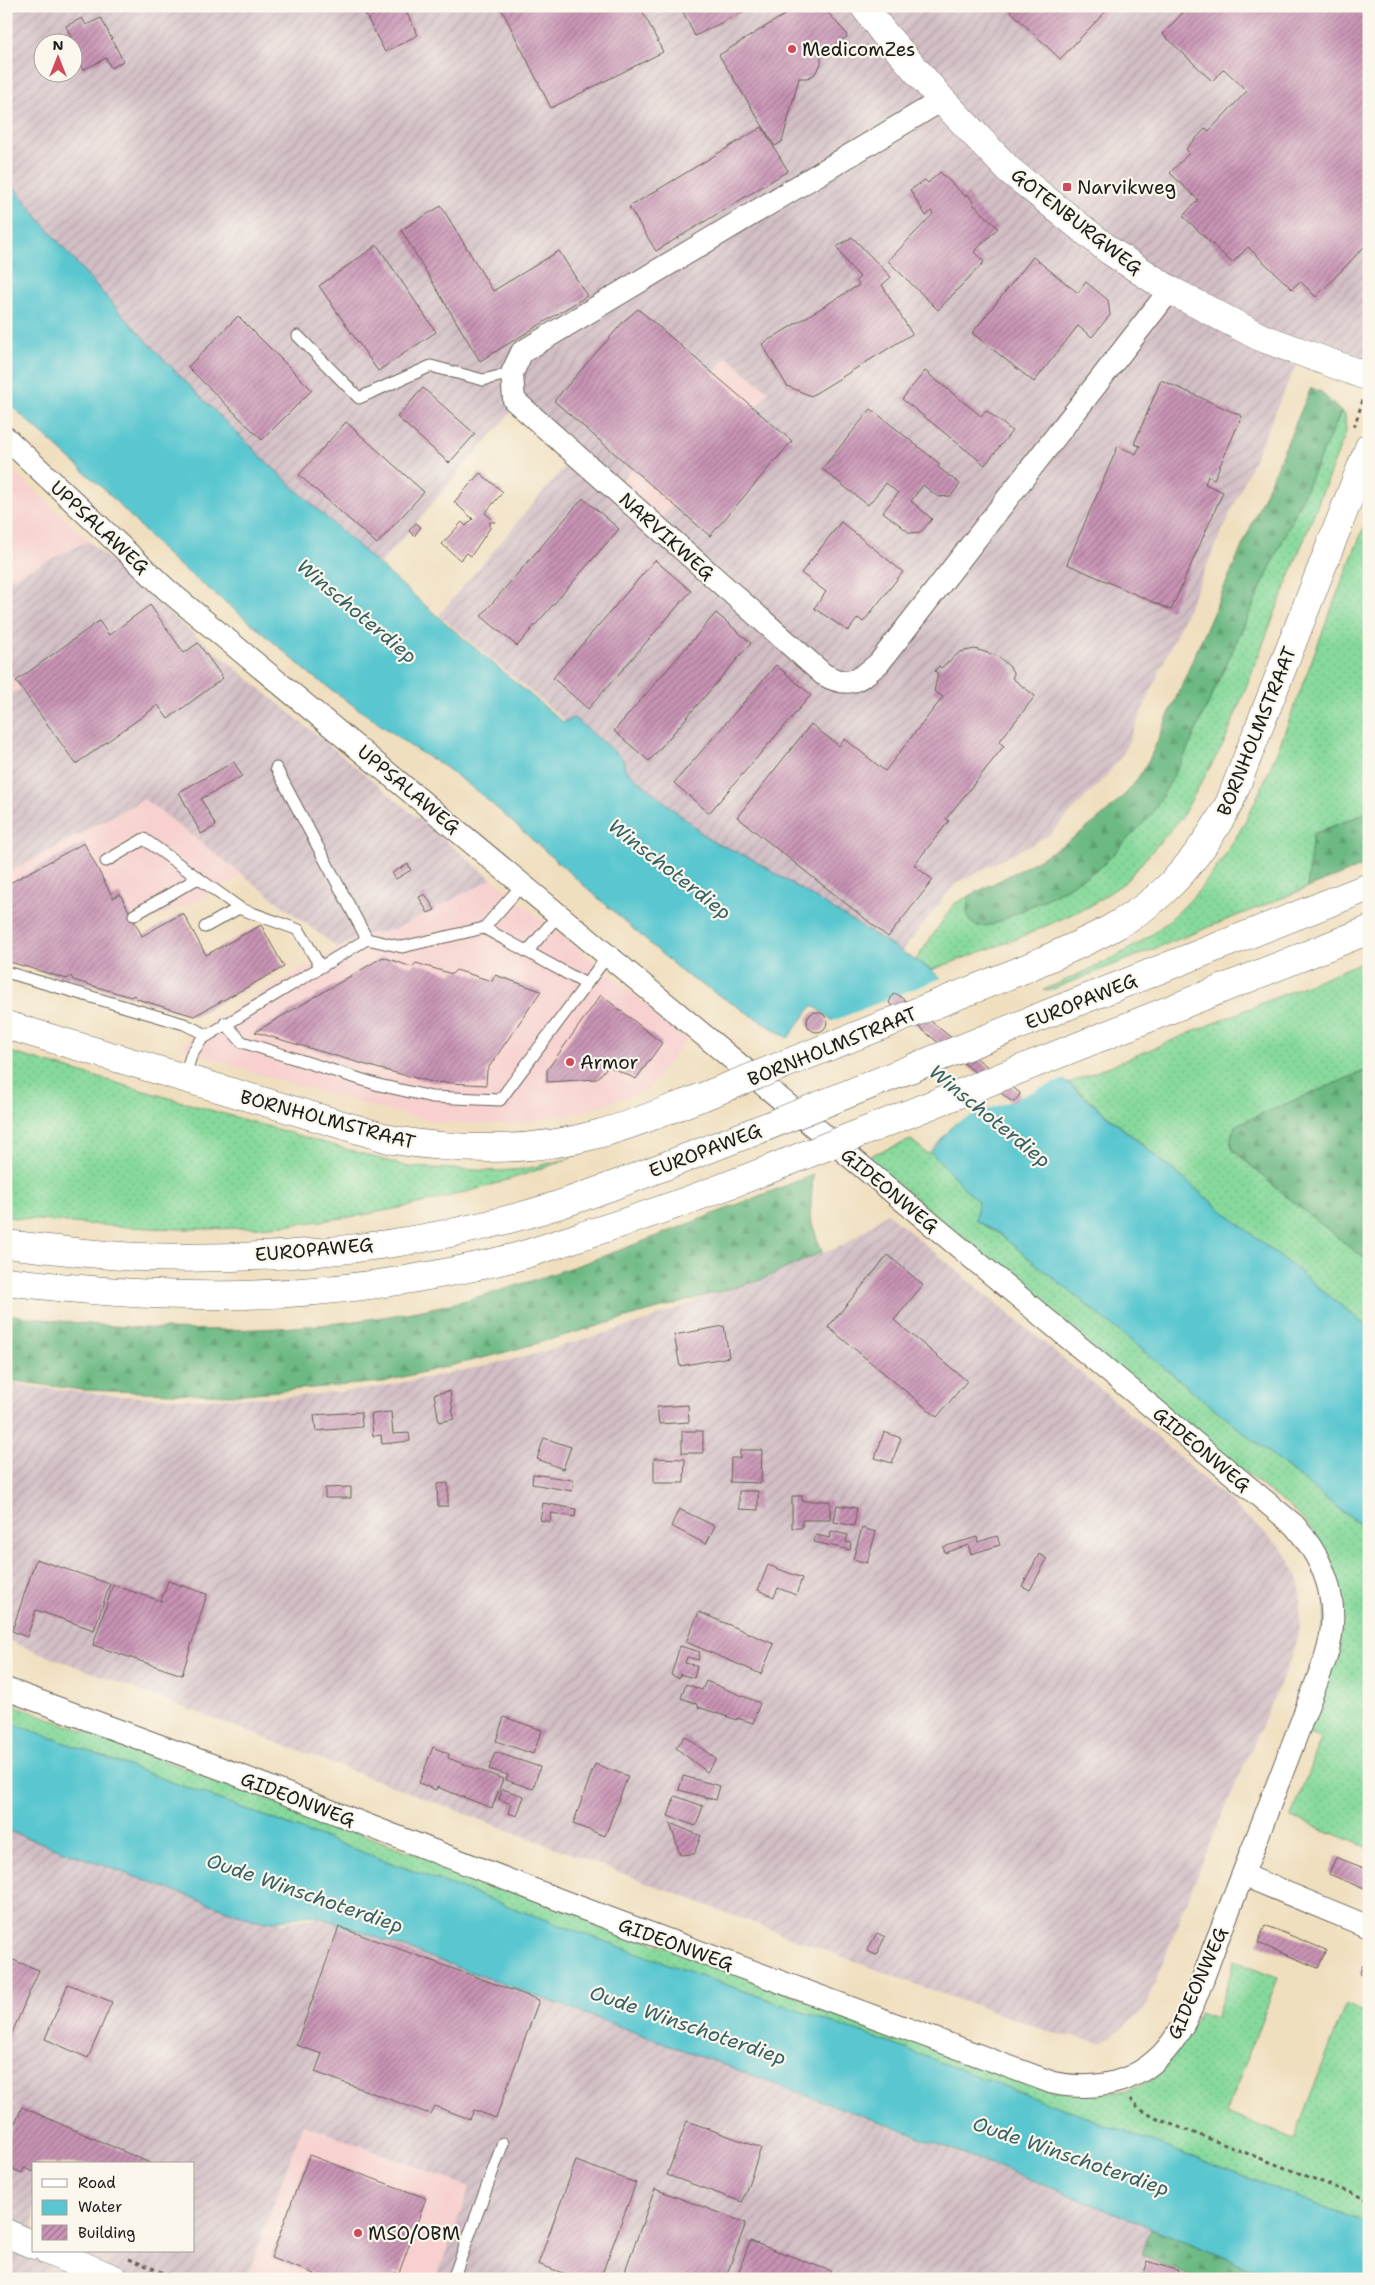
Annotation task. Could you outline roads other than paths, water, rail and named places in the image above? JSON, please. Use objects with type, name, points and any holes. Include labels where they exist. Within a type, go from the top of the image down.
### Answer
[{"type":"main road","name":"GOTENBURGWEG","points":[[864,6],[883,32],[942,100],[1010,170],[1110,251],[1170,290],[1260,337],[1367,384]]},
{"type":"main road","name":"BORNHOLMSTRAAT","points":[[6,1025],[393,1140],[464,1149],[533,1146],[597,1135],[702,1097],[1022,970],[1104,932],[1141,910],[1168,887],[1193,860],[1214,830],[1230,804],[1360,441]]},
{"type":"main road","name":"EUROPAWEG","points":[[6,1244],[139,1257],[300,1254],[408,1240],[458,1231],[554,1206],[748,1134],[1369,887]]},
{"type":"main road","name":"EUROPAWEG","points":[[6,1281],[78,1290],[151,1294],[242,1295],[308,1291],[369,1284],[445,1272],[517,1257],[692,1199],[1369,930]]},
{"type":"main road","points":[[6,2234],[32,2244]]},
{"type":"main road","points":[[52,2252],[117,2267]]},
{"type":"street","points":[[512,373],[522,352],[942,100]]},
{"type":"street","name":"NARVIKWEG","points":[[512,373],[514,400],[823,674],[835,681],[858,681],[879,664],[1170,290]]},
{"type":"street","name":"UPPSALAWEG","points":[[8,443],[166,589],[819,1131]]},
{"type":"street","name":"GIDEONWEG","points":[[6,1689],[225,1770],[574,1906],[1053,2083],[1090,2087],[1121,2080],[1142,2071],[1168,2048],[1183,2024],[1243,1875],[1332,1639],[1332,1603],[1326,1576],[1315,1553],[1294,1525],[819,1131]]},
{"type":"street","points":[[1243,1875],[1369,1927]]},
{"type":"lane","points":[[298,336],[359,398],[431,366],[483,380],[512,373]]},
{"type":"lane","points":[[276,768],[367,939]]},
{"type":"lane","points":[[106,861],[144,838],[239,908],[300,930],[320,966]]},
{"type":"lane","points":[[134,915],[198,878]]},
{"type":"lane","points":[[184,1078],[197,1044],[207,1035],[367,939],[402,947],[484,928],[523,884]]},
{"type":"lane","points":[[204,927],[239,908]]},
{"type":"lane","points":[[527,952],[559,914]]},
{"type":"lane","points":[[484,928],[586,984]]},
{"type":"lane","points":[[225,1023],[242,1042],[379,1085],[432,1098],[500,1100],[608,955]]},
{"type":"lane","points":[[6,972],[184,1024],[207,1035]]},
{"type":"lane","points":[[453,2279],[503,2143]]},
{"type":"water","name":"Winschoterdiep","points":[[6,177],[68,253],[132,326],[200,396],[341,531],[488,659],[563,722],[574,718],[623,759],[625,769],[710,840],[752,859],[931,970],[1209,1200],[1369,1328],[1369,1531],[1321,1495],[998,1233],[976,1221],[978,1202],[931,1152],[956,1122],[955,1119],[813,1005],[788,1038],[683,973],[483,796],[444,766],[413,748],[311,675],[255,626],[169,557],[108,493],[6,401]]},
{"type":"water","name":"Oude Winschoterdiep","points":[[6,1721],[576,1931],[892,2044],[1369,2224],[1369,2279],[1278,2279],[1035,2181],[893,2127],[332,1921],[311,1915],[267,1922],[252,1919],[6,1830]]},
{"type":"place","name":"MedicomZes","points":[[792,49]]},
{"type":"place","name":"Narvikweg","points":[[1067,187]]},
{"type":"place","name":"Armor","points":[[570,1062]]},
{"type":"place","name":"MSO/OBM","points":[[358,2233]]}]
